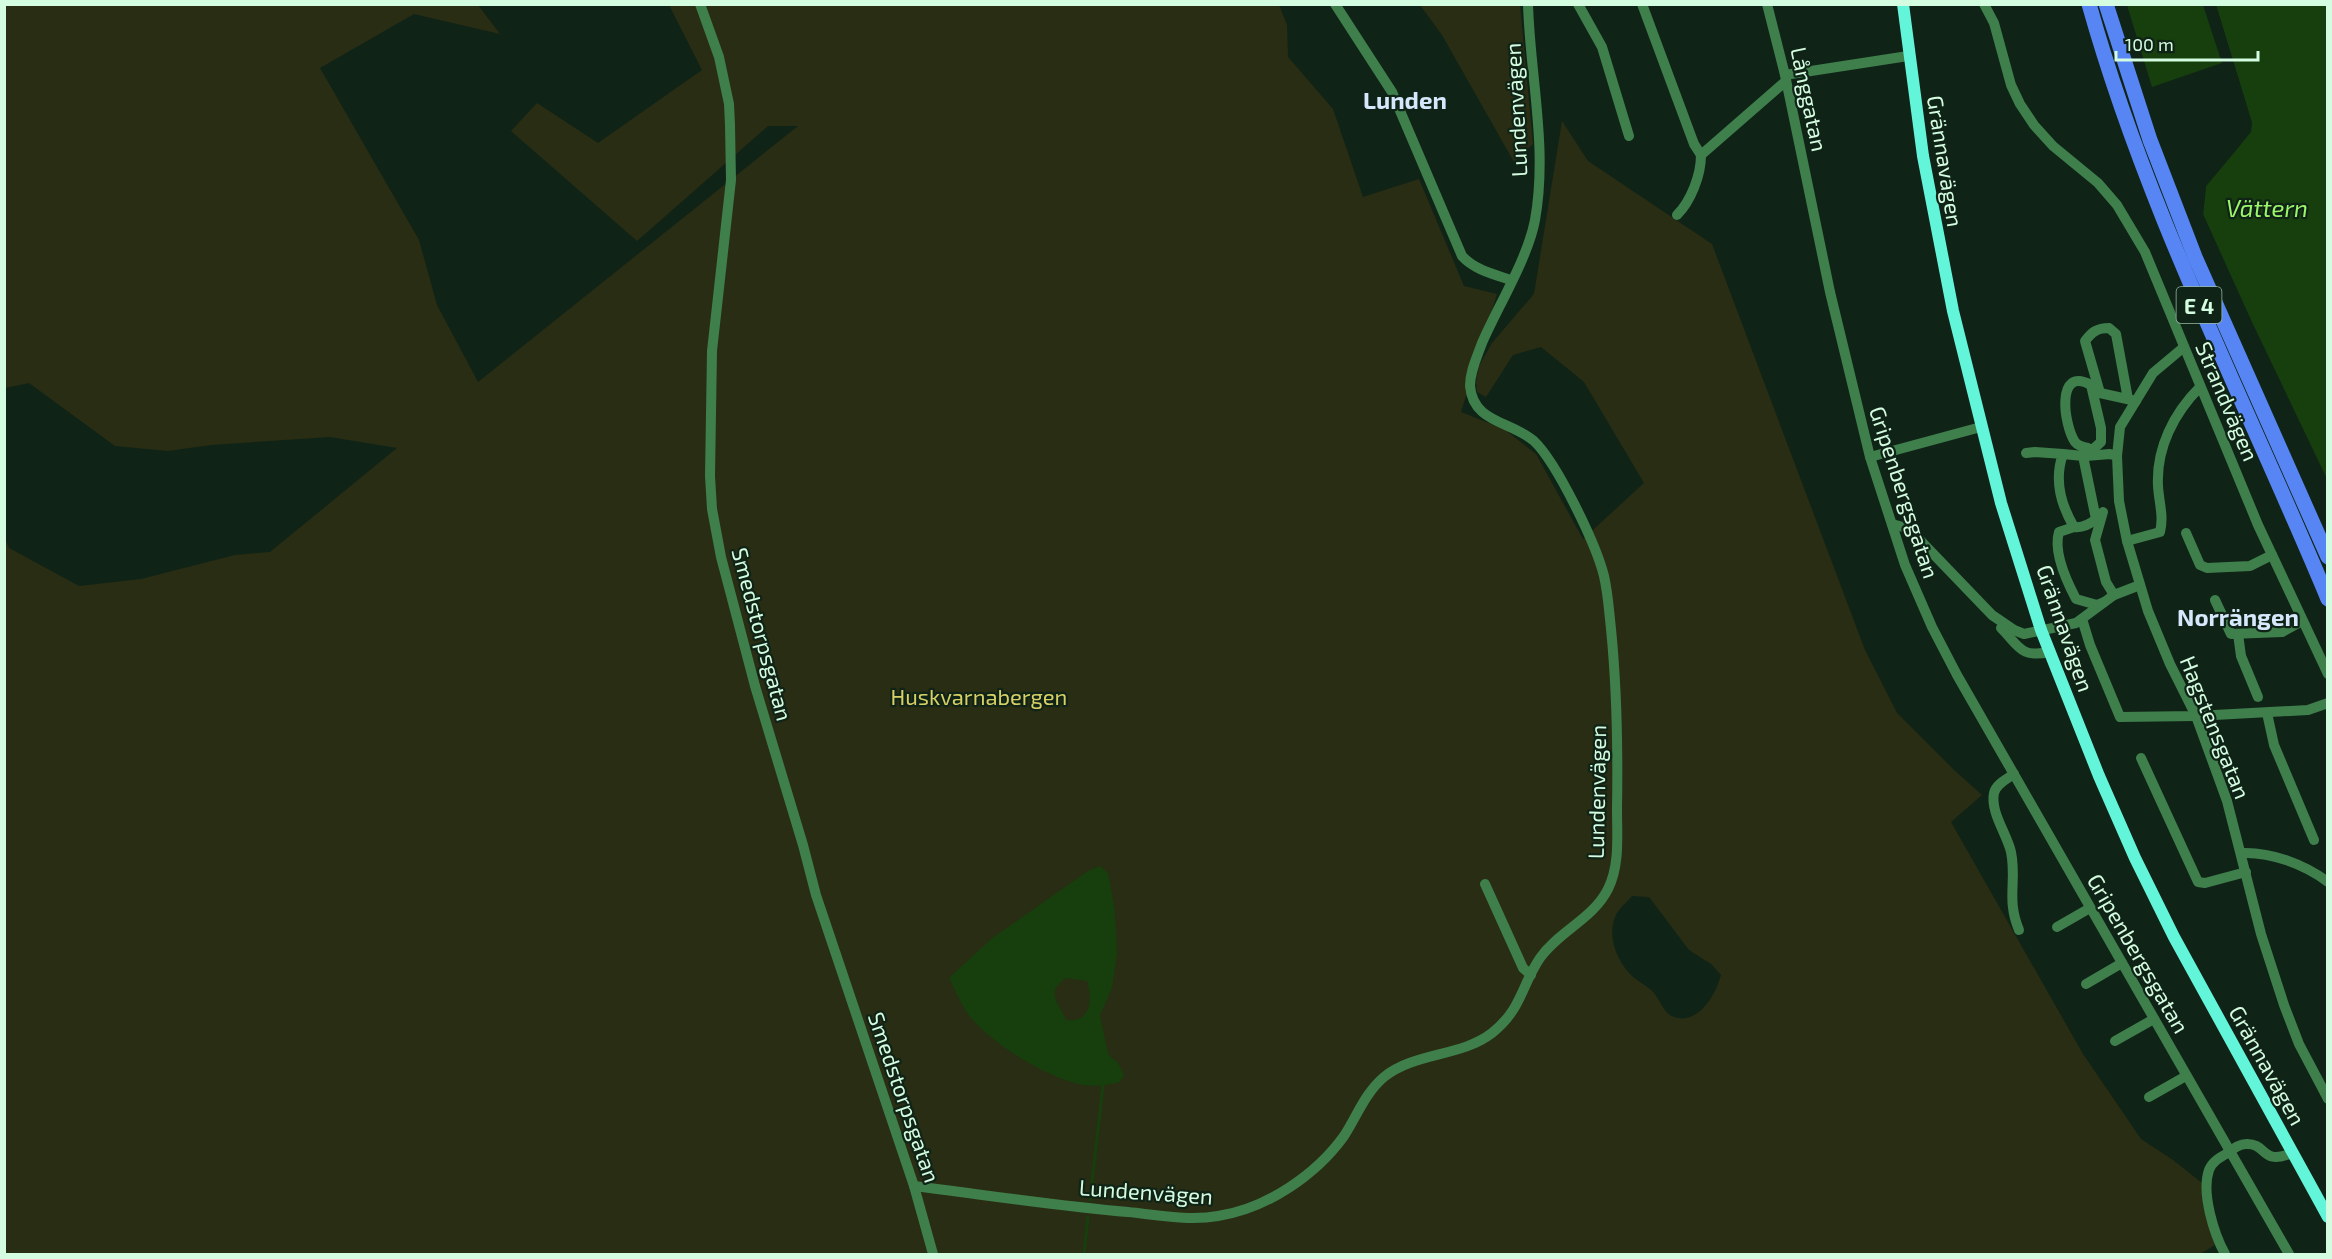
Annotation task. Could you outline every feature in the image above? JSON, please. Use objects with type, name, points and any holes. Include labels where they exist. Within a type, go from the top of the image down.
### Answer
[{"type":"highway","name":"E 4","points":[[2089,4],[2134,142],[2180,263],[2328,599]]},
{"type":"highway","name":"E 4","points":[[2106,4],[2150,140],[2195,257],[2328,557]]},
{"type":"main road","name":"Grännavägen","points":[[1903,4],[1908,56],[1923,156],[1941,257],[2001,503],[2042,630],[2099,776],[2135,858],[2174,937],[2328,1217]]},
{"type":"street","name":"Smedstorpsgatan","points":[[700,4],[719,57],[729,104],[731,136],[731,180],[712,351],[712,509],[721,557],[755,686],[816,895],[914,1186],[933,1254]]},
{"type":"street","points":[[1335,4],[1392,92],[1462,256],[1468,263],[1480,269],[1511,280]]},
{"type":"street","name":"Lundenvägen","points":[[914,1186],[1088,1209],[1197,1218],[1221,1216],[1243,1209],[1281,1192],[1316,1168],[1343,1136],[1370,1092],[1386,1076],[1414,1061],[1468,1046],[1490,1035],[1514,1010],[1531,975],[1549,947],[1595,909],[1607,892],[1614,876],[1617,703],[1607,590],[1597,552],[1544,452],[1516,428],[1486,416],[1477,408],[1472,398],[1471,371],[1529,242],[1535,219],[1540,136],[1528,4]]},
{"type":"street","points":[[1578,4],[1602,47],[1629,136]]},
{"type":"street","points":[[1642,4],[1694,144],[1701,155],[1701,168],[1684,208],[1677,215]]},
{"type":"street","name":"Långgatan","points":[[1767,4],[1812,203]]},
{"type":"street","name":"Strandvägen","points":[[1984,4],[1994,23],[2011,85],[2020,104],[2034,125],[2053,146],[2098,183],[2117,205],[2145,252],[2272,555],[2328,674]]},
{"type":"street","points":[[1701,155],[1785,78],[1908,56]]},
{"type":"street","name":"Gripenbergsgatan","points":[[1812,203],[1853,394],[1870,457],[1905,565],[1932,627],[1957,675],[2289,1254]]},
{"type":"street","points":[[2100,328],[2109,328],[2116,334],[2132,400],[2100,393],[2085,341],[2091,333],[2100,328]]},
{"type":"street","name":"Hagstensgatan","points":[[2184,347],[2153,373],[2132,400],[2120,427],[2117,456],[2119,501],[2127,541],[2148,611],[2170,664],[2196,716],[2227,801],[2261,934],[2284,1005],[2299,1044],[2328,1099]]},
{"type":"street","points":[[2088,454],[2101,442],[2101,428],[2091,385],[2079,381],[2070,383],[2067,388],[2067,421],[2075,441],[2088,454],[2100,515],[2096,540],[2106,582],[2114,595]]},
{"type":"street","points":[[2127,541],[2160,532],[2163,511],[2160,501],[2158,467],[2162,452],[2172,423],[2200,387]]},
{"type":"street","points":[[1870,457],[1981,427]]},
{"type":"street","points":[[2026,453],[2117,456]]},
{"type":"street","points":[[2063,454],[2059,463],[2060,490],[2074,527]]},
{"type":"street","points":[[2104,602],[2097,605],[2076,599],[2063,570],[2057,539],[2059,532],[2091,524],[2119,501]]},
{"type":"street","points":[[1892,524],[1903,526],[1917,537],[2026,653],[2036,655],[2050,652]]},
{"type":"street","points":[[2186,533],[2200,565],[2207,568],[2250,566],[2272,555]]},
{"type":"street","points":[[1992,615],[2024,634],[2076,623],[2114,595],[2140,585]]},
{"type":"street","points":[[2215,600],[2231,634],[2282,632],[2302,621]]},
{"type":"street","points":[[2082,619],[2090,645],[2120,717],[2196,716],[2308,710],[2328,704]]},
{"type":"street","points":[[2238,634],[2241,656],[2258,697]]},
{"type":"street","points":[[2267,712],[2274,745],[2314,840]]},
{"type":"street","points":[[2141,758],[2198,882],[2205,883],[2246,872]]},
{"type":"street","points":[[2014,774],[1994,791],[1994,800],[2010,849],[2013,871],[2011,905],[2019,930]]},
{"type":"street","points":[[2242,853],[2257,852],[2294,863],[2317,873],[2328,882]]},
{"type":"street","points":[[1485,884],[1523,968],[1531,975]]},
{"type":"street","points":[[2057,927],[2090,908]]},
{"type":"street","points":[[2086,984],[2122,963]]},
{"type":"street","points":[[2115,1041],[2154,1019]]},
{"type":"street","points":[[2149,1097],[2186,1076]]},
{"type":"street","points":[[2225,1254],[2213,1227],[2208,1185],[2209,1170],[2214,1162],[2229,1151],[2247,1144],[2256,1146],[2270,1157],[2279,1158],[2292,1153]]},
{"type":"green space","name":"Huskvarnabergen","points":[[5,5],[478,5],[500,34],[414,14],[320,68],[419,240],[437,305],[478,382],[798,126],[768,126],[637,241],[511,131],[537,103],[598,143],[702,70],[669,5],[1279,5],[1287,25],[1288,57],[1333,109],[1363,197],[1419,179],[1464,286],[1497,294],[1461,412],[1504,429],[1536,454],[1583,539],[1644,483],[1584,382],[1541,347],[1513,355],[1486,397],[1477,392],[1476,382],[1479,366],[1492,343],[1534,294],[1562,121],[1588,161],[1712,244],[1865,650],[1897,713],[1982,795],[1951,822],[2083,1054],[2141,1139],[2202,1183],[2203,1206],[2215,1245],[2200,1254],[5,1254],[4,537],[9,548],[79,586],[141,579],[235,555],[270,552],[397,448],[330,437],[211,445],[168,451],[115,446],[29,383],[5,388]],"holes":[[[1632,896],[1649,897],[1689,950],[1711,964],[1721,975],[1711,999],[1699,1012],[1691,1016],[1674,1017],[1668,1013],[1654,993],[1627,970],[1615,948],[1612,933],[1618,911]]]},
{"type":"green space","points":[[1420,5],[1520,5],[1533,144],[1514,162],[1442,35]]},
{"type":"water","points":[[2127,5],[2203,5],[2222,63],[2152,87]]},
{"type":"water","name":"Vättern","points":[[2216,5],[2327,5],[2327,479],[2203,214],[2206,186],[2241,144],[2252,123]]},
{"type":"water","points":[[1100,866],[1108,873],[1115,912],[1117,954],[1112,988],[1100,1015],[1108,1054],[1118,1063],[1124,1075],[1120,1082],[1096,1086],[1083,1085],[1054,1076],[1023,1060],[994,1040],[968,1015],[949,978],[991,939],[1088,871]],"holes":[[[1066,978],[1087,981],[1090,996],[1088,1009],[1081,1018],[1066,1020],[1055,998],[1056,988]]]},
{"type":"pier","points":[[2213,5],[2216,5],[2252,123],[2251,132],[2206,186],[2203,214],[2201,208],[2203,185],[2248,131],[2249,123]]},
{"type":"waterway","points":[[1090,1200],[1103,1085]]},
{"type":"waterway","points":[[1084,1254],[1088,1217]]},
{"type":"district","name":"Lunden","points":[[1405,99]]},
{"type":"district","name":"Norrängen","points":[[2238,616]]}]
